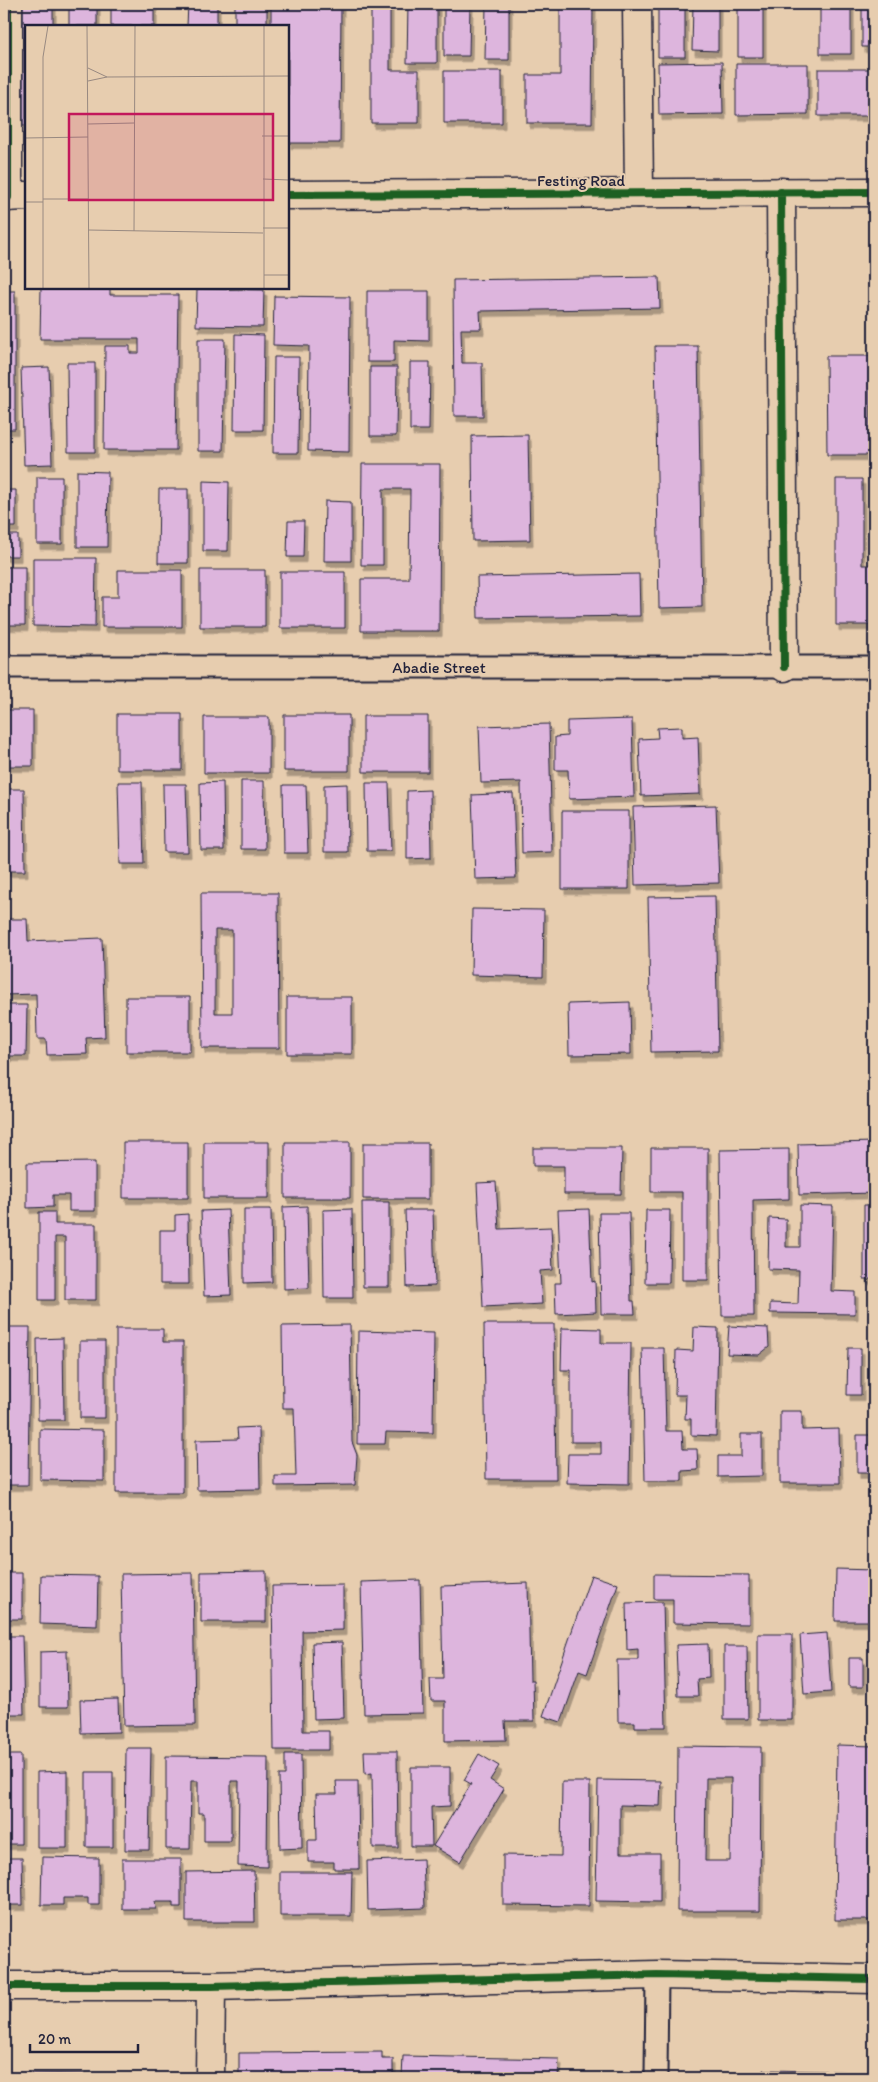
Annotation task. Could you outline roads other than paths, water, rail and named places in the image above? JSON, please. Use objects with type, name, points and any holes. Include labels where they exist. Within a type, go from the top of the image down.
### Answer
[{"type":"street","points":[[8,4],[13,197]]},
{"type":"street","points":[[637,4],[639,193]]},
{"type":"street","points":[[781,192],[784,667]]},
{"type":"street","name":"Festing Road","points":[[289,195],[874,192]]},
{"type":"street","points":[[4,1986],[211,1986],[657,1975],[874,1979]]},
{"type":"street","points":[[210,2078],[211,1986]]},
{"type":"lane","name":"Abadie Street","points":[[4,668],[874,667]]},
{"type":"lane","points":[[656,2078],[657,1975]]}]
